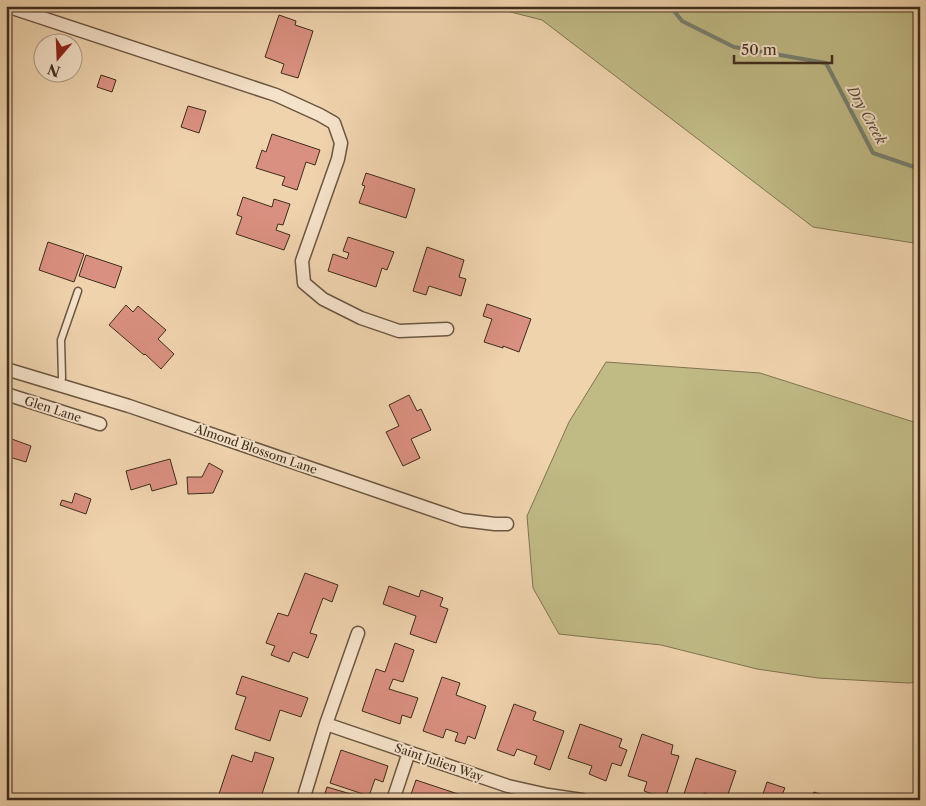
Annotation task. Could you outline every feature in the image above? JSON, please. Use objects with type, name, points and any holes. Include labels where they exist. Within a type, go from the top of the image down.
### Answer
[{"type":"street","points":[[6,6],[276,95],[334,123],[341,143],[338,159],[302,261],[304,283],[323,298],[361,318],[399,331],[448,329]]},
{"type":"street","name":"Almond Blossom Lane","points":[[6,369],[129,406],[462,520],[507,524]]},
{"type":"street","name":"Glen Lane","points":[[6,394],[100,424]]},
{"type":"street","points":[[304,800],[326,724],[358,633]]},
{"type":"street","name":"Saint Julien Way","points":[[326,724],[547,798],[582,800]]},
{"type":"street","points":[[393,800],[409,752]]},
{"type":"lane","points":[[60,385],[62,378],[61,340],[78,291]]},
{"type":"shaded area","points":[[487,6],[920,6],[920,244],[813,227],[542,20]]},
{"type":"shaded area","points":[[606,362],[760,373],[920,424],[920,682],[818,678],[757,669],[661,645],[559,634],[533,588],[527,516],[569,422]]},
{"type":"building","points":[[279,15],[296,21],[295,25],[313,31],[298,78],[281,73],[284,64],[265,57]]},
{"type":"building","points":[[101,75],[116,80],[112,92],[97,87]]},
{"type":"building","points":[[188,106],[206,111],[199,133],[181,127]]},
{"type":"building","points":[[272,134],[320,150],[315,165],[306,162],[297,190],[282,185],[285,177],[256,168],[262,150],[266,152]]},
{"type":"building","points":[[366,173],[415,189],[406,218],[359,203],[365,186],[362,185]]},
{"type":"building","points":[[243,197],[272,207],[274,199],[290,204],[283,225],[278,224],[276,230],[290,235],[284,250],[236,234],[242,217],[237,215]]},
{"type":"building","points":[[348,237],[394,252],[387,270],[382,268],[376,287],[328,271],[333,254],[347,259],[349,253],[343,251]]},
{"type":"building","points":[[48,242],[84,254],[74,282],[39,270]]},
{"type":"building","points":[[427,247],[464,260],[459,277],[466,279],[461,296],[429,286],[426,295],[413,291]]},
{"type":"building","points":[[86,255],[122,267],[115,288],[79,276]]},
{"type":"building","points":[[487,304],[531,319],[519,352],[484,342],[492,319],[483,316]]},
{"type":"building","points":[[126,305],[133,312],[138,306],[166,330],[158,339],[174,354],[161,369],[109,325]]},
{"type":"building","points":[[409,395],[417,411],[421,409],[431,430],[411,439],[420,458],[403,466],[386,432],[399,426],[389,405]]},
{"type":"building","points":[[6,433],[10,435],[9,438],[31,446],[26,462],[6,456]]},
{"type":"building","points":[[170,459],[177,484],[152,491],[150,484],[131,490],[126,471]]},
{"type":"building","points":[[209,463],[223,471],[213,493],[188,494],[187,477],[202,477]]},
{"type":"building","points":[[75,493],[91,499],[86,514],[60,505],[62,500],[72,503]]},
{"type":"building","points":[[305,573],[338,585],[332,602],[323,598],[310,633],[317,635],[308,658],[293,652],[289,662],[271,655],[275,646],[266,643],[278,613],[288,616]]},
{"type":"building","points":[[389,586],[419,597],[421,590],[443,598],[440,606],[448,609],[436,643],[410,634],[416,616],[383,604]]},
{"type":"building","points":[[395,643],[414,650],[403,682],[393,679],[389,689],[418,698],[411,718],[402,715],[400,724],[362,711],[376,669],[385,672]]},
{"type":"building","points":[[242,676],[308,698],[301,717],[280,710],[270,741],[235,729],[246,697],[236,694]]},
{"type":"building","points":[[442,677],[460,683],[456,695],[486,706],[475,739],[468,736],[465,744],[455,741],[458,733],[446,729],[443,738],[423,731]]},
{"type":"building","points":[[514,704],[536,712],[533,720],[564,731],[550,770],[534,764],[537,756],[517,749],[514,756],[497,750]]},
{"type":"building","points":[[580,724],[622,739],[619,747],[627,750],[621,766],[612,763],[606,781],[589,774],[592,766],[568,758]]},
{"type":"building","points":[[642,734],[673,745],[671,754],[679,756],[665,799],[644,791],[647,782],[628,776]]},
{"type":"building","points":[[341,750],[388,766],[383,782],[375,779],[369,796],[330,783]]},
{"type":"building","points":[[255,752],[274,758],[260,800],[236,800],[219,794],[232,755],[252,762]]},
{"type":"building","points":[[696,758],[736,771],[726,800],[716,800],[717,797],[704,793],[701,800],[682,800]]},
{"type":"building","points":[[416,780],[464,796],[463,800],[409,800]]},
{"type":"building","points":[[767,782],[785,788],[781,797],[788,800],[761,800]]},
{"type":"building","points":[[327,787],[371,800],[323,800]]},
{"type":"building","points":[[814,792],[831,798],[830,800],[811,800]]},
{"type":"building","points":[[748,795],[760,800],[746,800]]},
{"type":"waterway","name":"Dry Creek","points":[[670,6],[682,21],[734,47],[826,63],[873,153],[920,169]]}]
